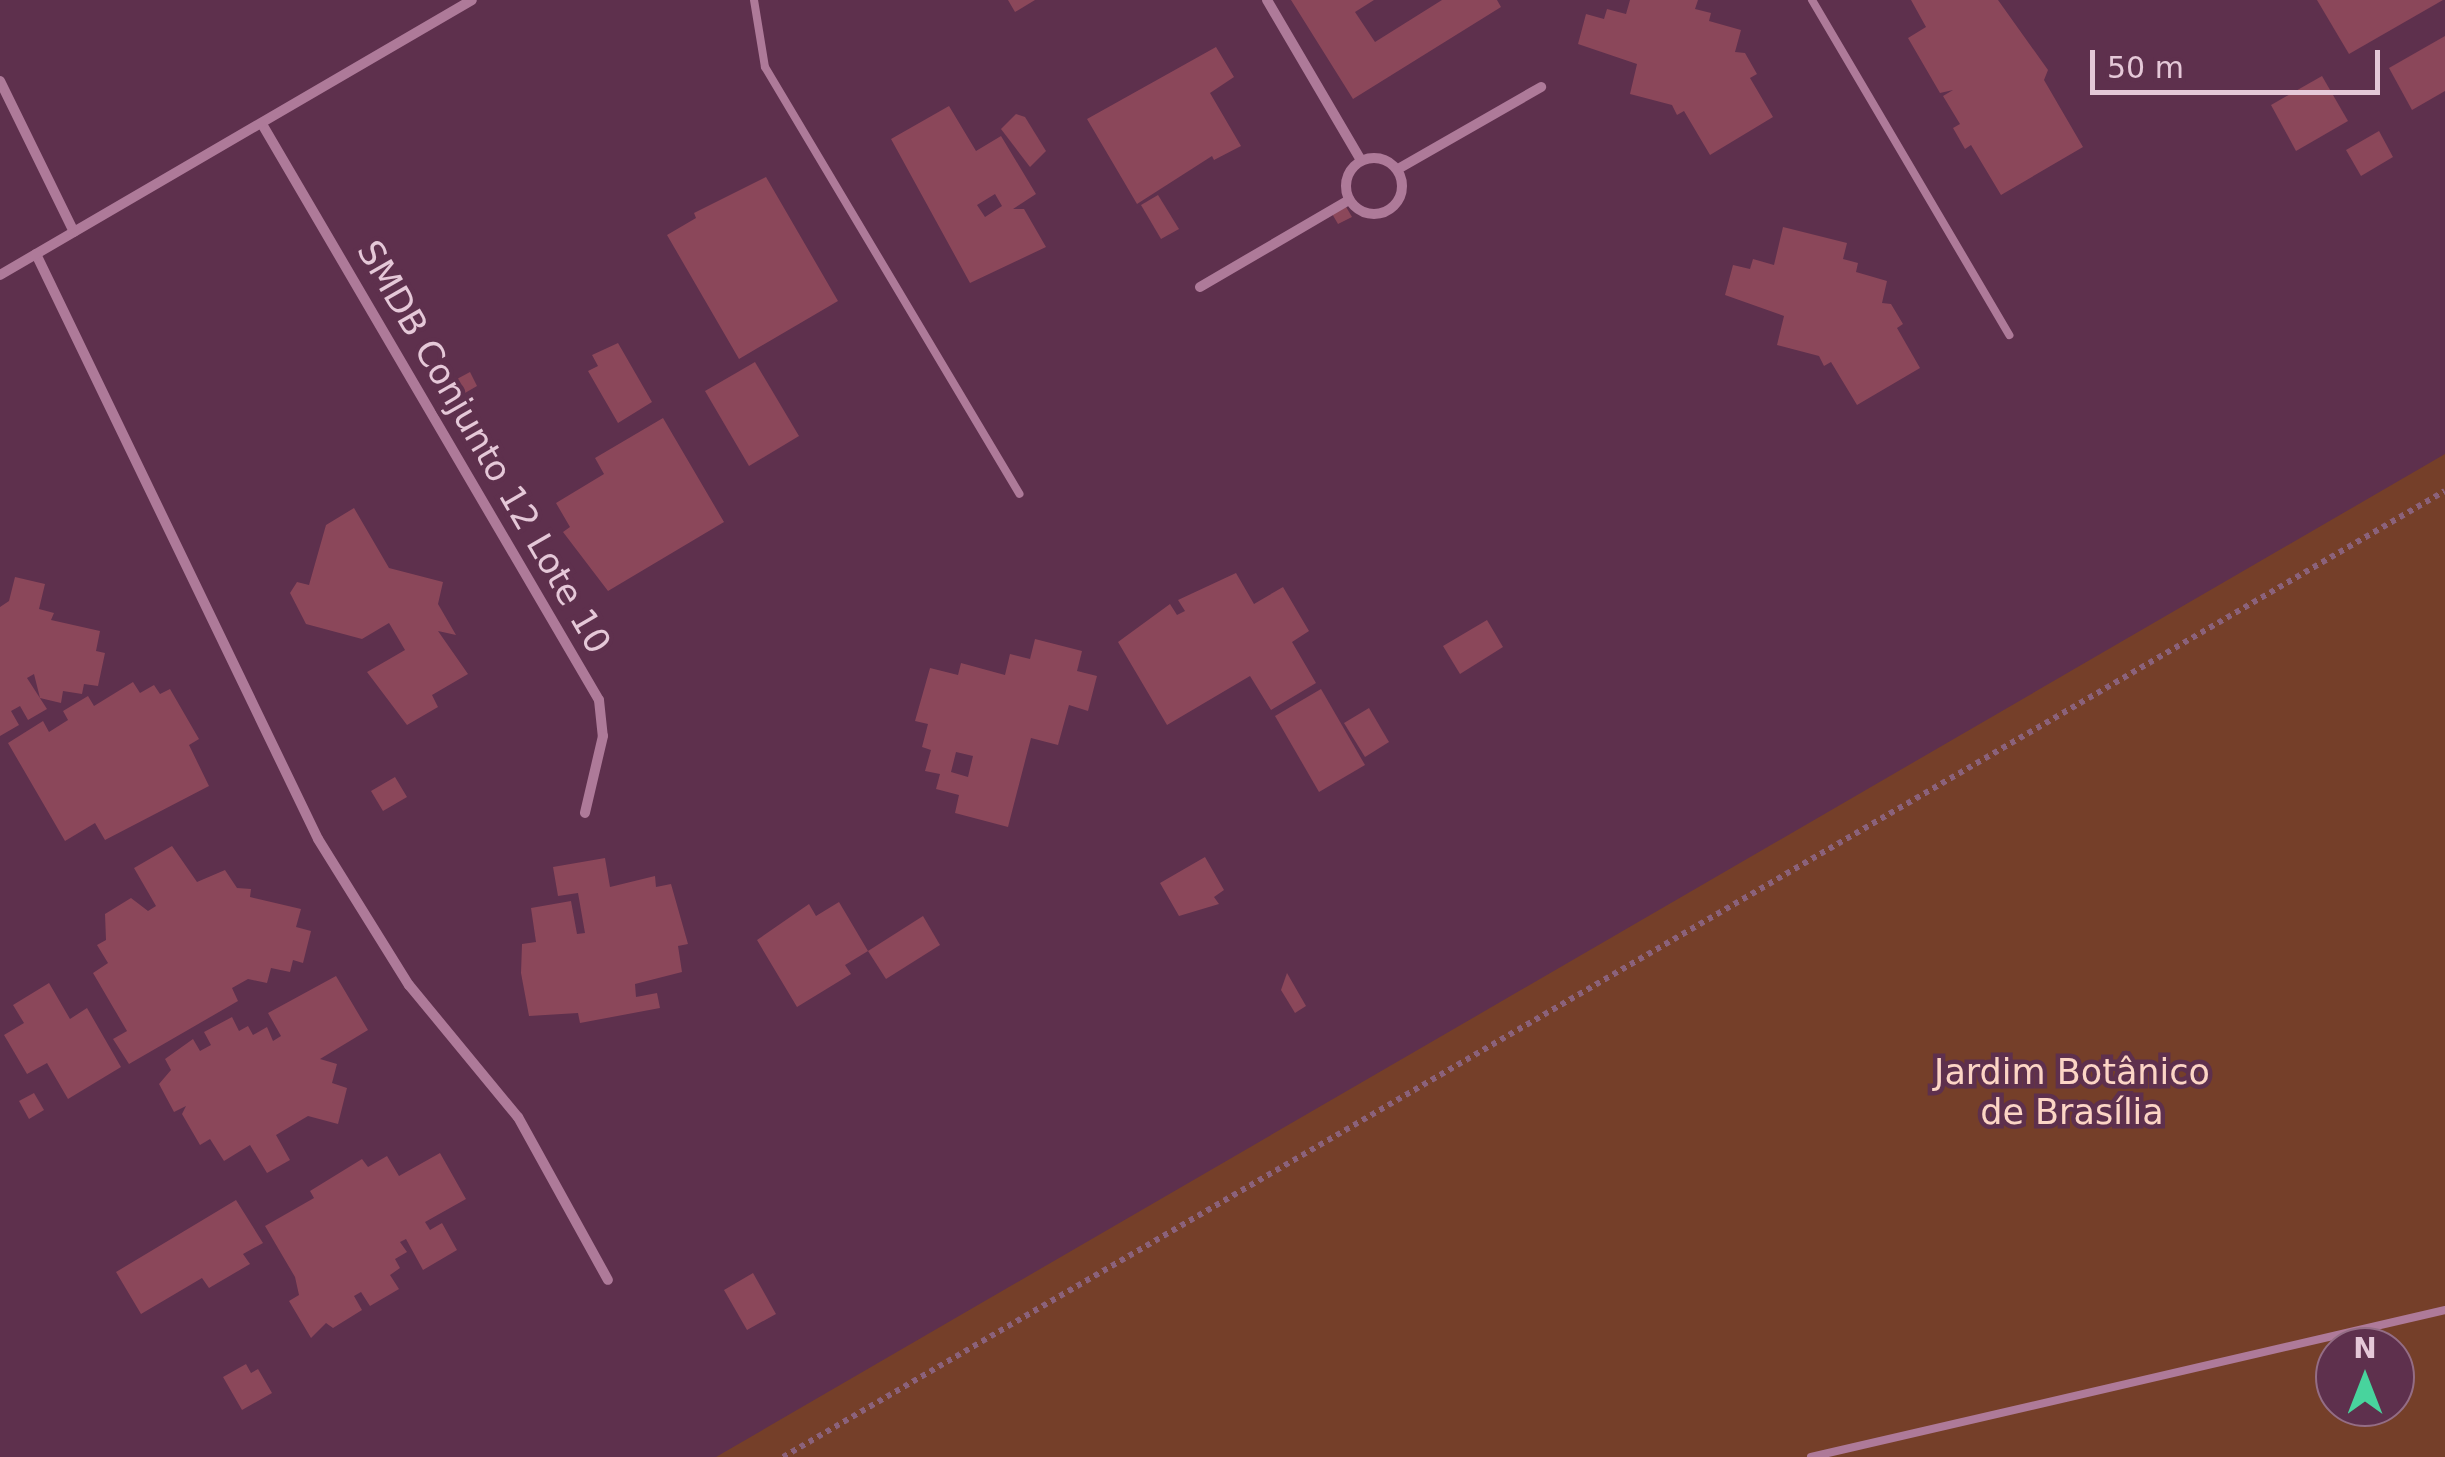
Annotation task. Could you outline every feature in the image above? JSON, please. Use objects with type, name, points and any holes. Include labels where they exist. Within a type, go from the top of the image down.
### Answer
[{"type":"street","points":[[0,275],[472,0]]},
{"type":"street","points":[[1267,0],[1362,160]]},
{"type":"street","points":[[0,81],[74,232]]},
{"type":"street","points":[[1398,170],[1541,87]]},
{"type":"street","name":"SMDB Conjunto 12 Lote 10","points":[[262,124],[598,700],[603,736],[585,813]]},
{"type":"street","points":[[1382,158],[1398,170],[1401,193],[1390,209],[1366,213],[1349,200],[1346,180],[1362,160],[1382,158]]},
{"type":"street","points":[[1200,287],[1349,200]]},
{"type":"street","points":[[36,254],[318,839],[408,985],[518,1116],[608,1280]]},
{"type":"lane","points":[[754,0],[766,67],[1020,494]]},
{"type":"lane","points":[[1812,0],[2009,336]]},
{"type":"lane","points":[[1811,1457],[2445,1310]]},
{"type":"path","points":[[783,1457],[2445,492]]},
{"type":"green space","name":"Jardim Botânico de Brasília","points":[[2445,454],[2445,1457],[716,1457]]},
{"type":"building","points":[[1008,0],[1035,0],[1015,12]]},
{"type":"building","points":[[1291,0],[1374,0],[1355,12],[1375,42],[1442,0],[1497,0],[1501,7],[1353,99]]},
{"type":"building","points":[[1630,0],[1698,0],[1695,9],[1711,13],[1709,21],[1741,30],[1735,52],[1745,53],[1757,74],[1750,78],[1773,117],[1710,155],[1684,111],[1677,115],[1672,105],[1630,94],[1637,64],[1578,44],[1586,14],[1604,19],[1607,9],[1626,14]]},
{"type":"building","points":[[1911,0],[1998,0],[2048,70],[2044,80],[2083,147],[2001,195],[1971,145],[1965,149],[1953,128],[1960,124],[1943,96],[1953,90],[1940,93],[1908,38],[1926,27]]},
{"type":"building","points":[[2317,0],[2443,0],[2349,54]]},
{"type":"building","points":[[2445,36],[2445,91],[2412,110],[2389,68]]},
{"type":"building","points":[[1216,47],[1234,77],[1210,93],[1241,146],[1214,160],[1212,156],[1137,204],[1087,119]]},
{"type":"building","points":[[2322,76],[2348,121],[2296,151],[2271,105]]},
{"type":"building","points":[[949,106],[976,151],[1001,136],[1036,194],[1013,209],[1024,209],[1046,247],[970,283],[891,139]],"holes":[[[995,194],[1002,206],[985,217],[977,205]]]},
{"type":"building","points":[[1016,114],[1025,117],[1046,151],[1030,167],[1001,129]]},
{"type":"building","points":[[2379,131],[2393,157],[2361,176],[2346,150]]},
{"type":"building","points":[[766,177],[838,301],[739,359],[667,235],[696,218],[694,213]]},
{"type":"building","points":[[1158,195],[1179,229],[1161,239],[1141,205]]},
{"type":"building","points":[[1345,205],[1352,217],[1338,224],[1331,212]]},
{"type":"building","points":[[1783,227],[1847,243],[1843,259],[1858,263],[1856,272],[1887,281],[1882,303],[1891,304],[1903,324],[1897,328],[1920,368],[1857,405],[1831,362],[1824,366],[1819,356],[1777,345],[1784,316],[1725,295],[1733,265],[1750,269],[1753,259],[1774,265]]},
{"type":"building","points":[[618,343],[652,402],[618,423],[588,371],[598,366],[592,355]]},
{"type":"building","points":[[755,362],[799,436],[749,466],[705,391]]},
{"type":"building","points":[[470,372],[477,386],[465,393],[457,379]]},
{"type":"building","points":[[663,418],[724,522],[608,591],[563,532],[570,527],[556,503],[604,474],[595,458]]},
{"type":"building","points":[[354,508],[389,568],[443,582],[438,604],[456,635],[438,631],[468,674],[432,695],[438,707],[407,725],[367,672],[405,650],[389,623],[362,639],[306,624],[290,593],[297,582],[309,585],[326,525]]},
{"type":"building","points":[[1236,573],[1254,604],[1283,587],[1309,631],[1292,642],[1316,683],[1271,710],[1250,676],[1167,725],[1118,642],[1170,604],[1177,615],[1185,611],[1178,600]]},
{"type":"building","points":[[15,577],[45,584],[39,609],[54,613],[51,620],[100,631],[96,651],[105,653],[98,686],[84,684],[82,694],[63,691],[61,703],[40,698],[34,674],[27,678],[47,709],[28,720],[20,706],[11,711],[19,725],[0,736],[0,607],[9,601]]},
{"type":"building","points":[[1487,620],[1503,647],[1460,674],[1443,646]]},
{"type":"building","points":[[1035,639],[1082,651],[1077,671],[1097,676],[1088,711],[1069,705],[1058,745],[1031,738],[1008,827],[955,813],[959,795],[936,789],[940,774],[925,771],[931,750],[922,747],[928,724],[915,721],[930,668],[958,675],[961,663],[1005,675],[1010,654],[1030,659]],"holes":[[[956,752],[973,756],[968,777],[951,772]]]},
{"type":"building","points":[[133,682],[140,693],[154,685],[160,694],[170,689],[199,739],[189,745],[209,786],[105,840],[95,823],[65,841],[8,743],[43,721],[49,732],[68,720],[63,711],[88,696],[94,706]]},
{"type":"building","points":[[1321,689],[1365,765],[1319,792],[1275,716]]},
{"type":"building","points":[[1369,708],[1389,742],[1365,757],[1344,723]]},
{"type":"building","points":[[395,777],[407,797],[383,811],[371,791]]},
{"type":"building","points":[[172,846],[197,882],[225,870],[237,888],[251,889],[250,897],[301,909],[296,927],[311,931],[303,963],[293,960],[290,972],[271,968],[267,983],[248,979],[232,988],[238,1001],[129,1064],[113,1039],[127,1031],[93,973],[108,963],[97,945],[106,940],[105,914],[131,898],[148,911],[156,906],[134,868]]},
{"type":"building","points":[[1205,857],[1224,890],[1214,897],[1219,904],[1179,916],[1160,883]]},
{"type":"building","points":[[605,858],[610,887],[655,876],[656,887],[671,884],[688,944],[678,946],[682,972],[635,984],[636,997],[657,993],[660,1008],[580,1023],[578,1013],[529,1016],[521,973],[522,944],[536,942],[531,908],[571,901],[577,934],[585,933],[578,893],[558,896],[553,867]]},
{"type":"building","points":[[839,902],[868,951],[845,965],[851,974],[797,1007],[757,940],[809,904],[816,916]]},
{"type":"building","points":[[923,916],[940,945],[886,979],[868,951]]},
{"type":"building","points":[[1287,973],[1306,1006],[1295,1013],[1281,990]]},
{"type":"building","points":[[336,976],[368,1030],[320,1059],[337,1064],[332,1083],[347,1088],[338,1124],[308,1116],[276,1135],[290,1160],[267,1173],[250,1145],[224,1161],[210,1139],[200,1145],[182,1114],[186,1106],[174,1112],[159,1084],[171,1070],[165,1059],[193,1039],[200,1051],[211,1045],[204,1032],[232,1017],[239,1031],[248,1026],[253,1035],[267,1027],[273,1041],[281,1036],[268,1013]]},
{"type":"building","points":[[49,983],[70,1019],[87,1008],[121,1067],[68,1099],[47,1063],[27,1074],[4,1035],[24,1023],[13,1005]]},
{"type":"building","points":[[34,1093],[44,1110],[29,1119],[19,1101]]},
{"type":"building","points":[[440,1153],[466,1199],[425,1222],[430,1230],[442,1223],[457,1250],[423,1270],[406,1239],[400,1242],[407,1252],[395,1259],[400,1268],[390,1275],[399,1289],[370,1306],[361,1292],[354,1296],[362,1310],[333,1328],[326,1323],[311,1338],[289,1301],[299,1295],[295,1277],[265,1226],[314,1198],[310,1191],[362,1159],[368,1167],[387,1156],[399,1176]]},
{"type":"building","points":[[236,1200],[263,1243],[243,1254],[250,1264],[209,1288],[202,1278],[141,1314],[116,1272]]},
{"type":"building","points":[[753,1273],[776,1314],[747,1330],[724,1290]]},
{"type":"building","points":[[246,1364],[251,1373],[258,1369],[272,1393],[242,1410],[223,1377]]}]
